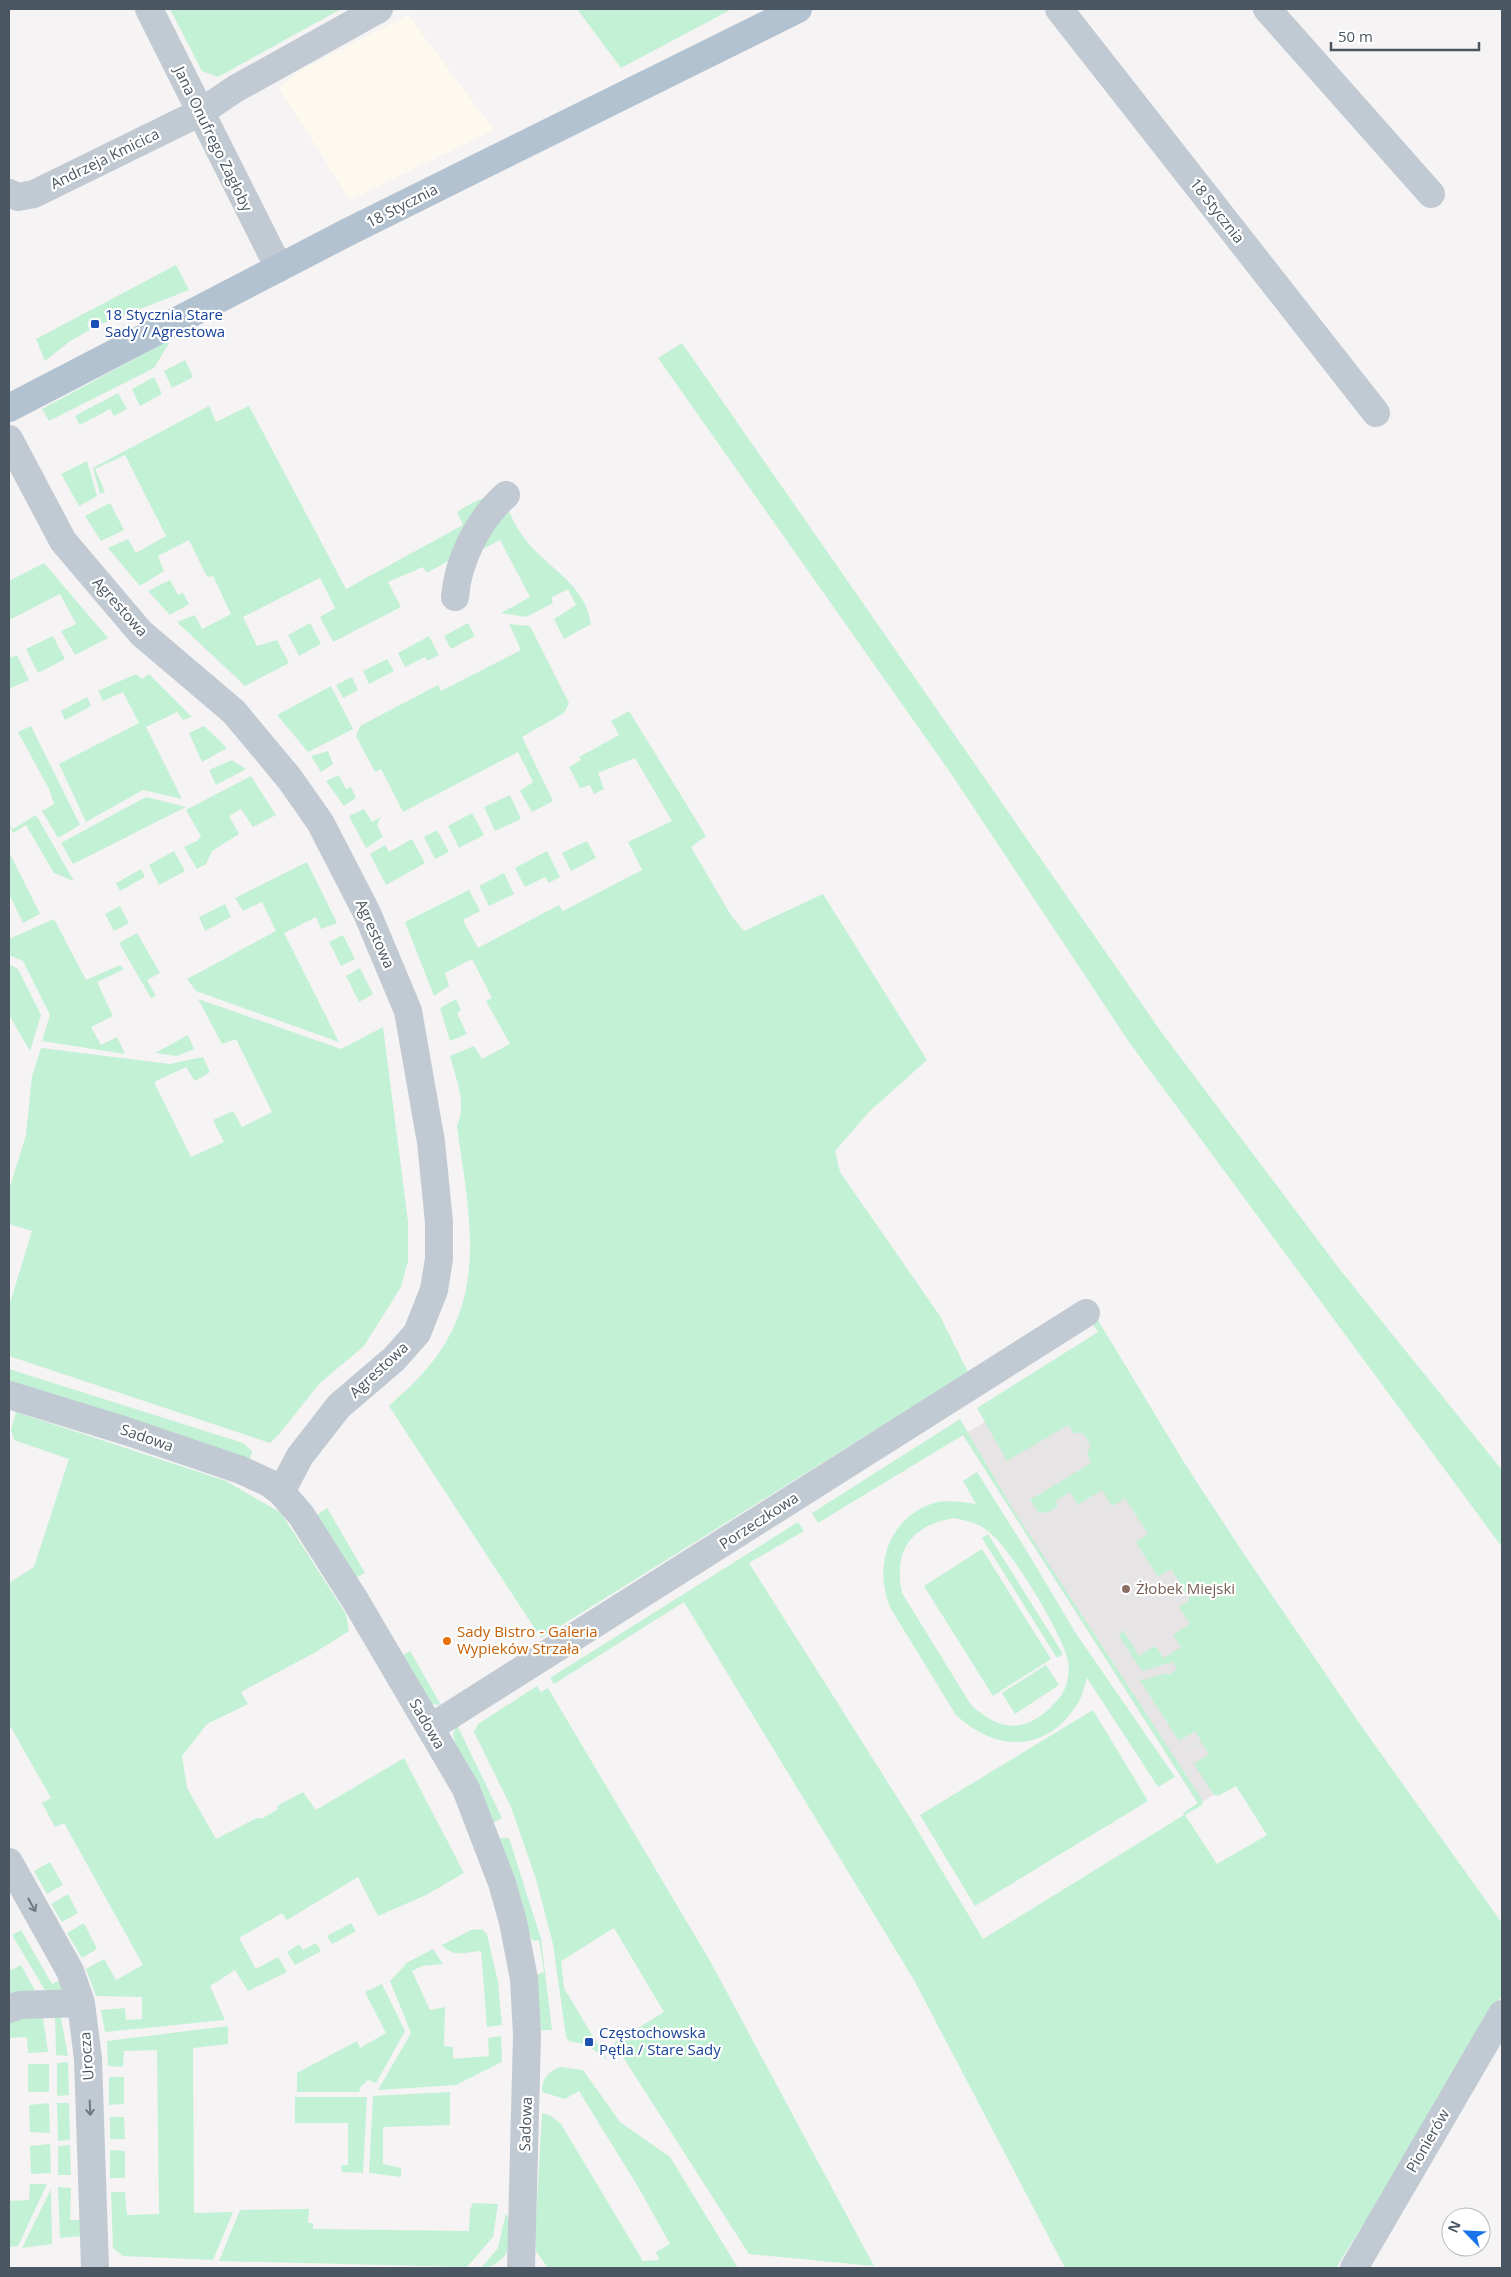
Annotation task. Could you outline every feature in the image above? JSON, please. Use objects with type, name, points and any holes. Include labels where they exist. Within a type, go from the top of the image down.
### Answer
[{"type":"main road","name":"18 Stycznia","points":[[9,408],[279,268],[798,9]]},
{"type":"street","name":"Jana Onufrego Zagłoby","points":[[149,9],[279,268]]},
{"type":"street","name":"Andrzeja Kmicica","points":[[9,192],[18,197],[34,194],[201,112],[243,84],[379,9]]},
{"type":"street","name":"18 Stycznia","points":[[1059,9],[1376,413]]},
{"type":"street","points":[[1267,9],[1431,194]]},
{"type":"street","name":"Agrestowa","points":[[9,439],[63,541],[141,633],[234,712],[290,778],[320,822],[367,913],[408,1011],[431,1142],[439,1222],[439,1259],[434,1290],[417,1334],[394,1359],[339,1406],[300,1456],[281,1492]]},
{"type":"street","points":[[455,596],[457,579],[466,552],[494,505],[506,495]]},
{"type":"street","name":"Porzeczkowa","points":[[430,1728],[1086,1313]]},
{"type":"street","name":"Sadowa","points":[[9,1395],[126,1431],[241,1470],[269,1483],[281,1492],[301,1515],[350,1592],[466,1789],[483,1832],[513,1922],[522,1964],[526,2006],[528,2073],[521,2268]]},
{"type":"street","name":"Urocza","points":[[9,1862],[70,1971],[81,2002],[88,2059],[95,2268]]},
{"type":"street","points":[[9,2009],[20,2005],[81,2002]]},
{"type":"street","name":"Pionierów","points":[[1354,2268],[1502,2014]]},
{"type":"shaded area","points":[[408,15],[494,130],[350,200],[279,88],[301,70]]},
{"type":"shaded area","name":"Żłobek Miejski","points":[[1059,1378],[1297,1746],[1198,1804],[963,1435]]},
{"type":"green space","points":[[170,9],[341,9],[218,77],[202,71]]},
{"type":"green space","points":[[577,9],[732,9],[621,68]]},
{"type":"green space","points":[[176,265],[189,290],[101,324],[98,318],[87,323],[90,330],[70,341],[45,361],[36,339]]},
{"type":"green space","points":[[164,343],[169,343],[154,368],[49,421],[42,409]]},
{"type":"green space","points":[[682,343],[1162,1033],[1341,1271],[1502,1470],[1502,1547],[1129,1042],[952,775],[658,358]]},
{"type":"green space","points":[[185,360],[193,377],[172,388],[164,371]]},
{"type":"green space","points":[[154,377],[162,394],[140,406],[132,389]]},
{"type":"green space","points":[[118,393],[127,409],[114,416],[110,409],[80,425],[75,416]]},
{"type":"green space","points":[[209,406],[216,422],[249,406],[346,589],[463,525],[457,512],[478,500],[492,498],[501,502],[527,542],[537,553],[571,584],[587,609],[591,624],[564,639],[554,619],[576,605],[568,589],[551,598],[553,603],[526,617],[501,613],[530,597],[500,540],[470,556],[457,556],[427,573],[423,567],[388,582],[401,607],[333,642],[320,617],[335,608],[320,578],[243,617],[257,646],[277,640],[289,663],[245,686],[177,622],[195,615],[202,629],[231,614],[213,576],[207,577],[189,540],[158,556],[164,571],[140,586],[108,548],[128,539],[136,553],[166,536],[125,455],[95,469],[105,492],[100,494],[93,468]]},
{"type":"green space","points":[[87,461],[97,496],[79,506],[61,474]]},
{"type":"green space","points":[[110,503],[124,530],[101,541],[85,516]]},
{"type":"green space","points":[[44,563],[108,638],[75,655],[61,631],[76,624],[60,594],[9,620],[9,581]]},
{"type":"green space","points":[[170,580],[178,595],[183,593],[189,604],[170,615],[148,591]]},
{"type":"green space","points":[[310,623],[321,644],[299,656],[288,635]]},
{"type":"green space","points":[[468,623],[475,636],[451,649],[444,636]]},
{"type":"green space","points":[[509,624],[530,626],[569,703],[564,713],[522,737],[553,801],[532,812],[520,791],[533,782],[518,752],[403,812],[381,769],[375,772],[356,736],[360,726],[438,685],[441,691],[521,650]]},
{"type":"green space","points":[[53,636],[65,659],[38,673],[26,649]]},
{"type":"green space","points":[[429,636],[439,655],[427,661],[425,657],[405,667],[398,653]]},
{"type":"green space","points":[[17,655],[29,680],[9,689],[9,658]]},
{"type":"green space","points":[[387,659],[394,671],[369,684],[363,671]]},
{"type":"green space","points":[[136,674],[142,679],[149,674],[192,717],[183,720],[177,712],[146,727],[182,799],[143,790],[86,822],[59,764],[139,723],[123,692],[103,701],[98,691]]},
{"type":"green space","points":[[352,677],[358,690],[343,698],[336,685]]},
{"type":"green space","points":[[331,686],[353,729],[308,752],[277,715]]},
{"type":"green space","points":[[87,697],[91,706],[65,720],[61,711]]},
{"type":"green space","points":[[629,711],[706,836],[691,847],[732,917],[744,931],[823,894],[927,1060],[869,1112],[835,1151],[840,1172],[940,1316],[968,1372],[541,1638],[389,1406],[418,1378],[444,1346],[458,1316],[467,1287],[470,1256],[469,1225],[457,1126],[460,1117],[461,1100],[450,1056],[474,1046],[482,1059],[510,1044],[486,1001],[492,998],[472,959],[445,973],[449,986],[434,996],[405,922],[469,890],[480,911],[463,920],[478,948],[559,905],[563,911],[642,870],[628,842],[672,821],[635,758],[598,773],[604,789],[594,794],[590,785],[580,788],[569,767],[581,760],[579,757],[619,735],[611,721]]},
{"type":"green space","points":[[31,726],[80,825],[58,838],[42,811],[54,804],[49,789],[18,732]]},
{"type":"green space","points":[[204,726],[227,748],[202,762],[189,733]]},
{"type":"green space","points":[[328,751],[333,764],[321,772],[311,756]]},
{"type":"green space","points":[[232,760],[246,769],[216,785],[209,770]]},
{"type":"green space","points":[[339,775],[346,789],[351,787],[356,798],[344,806],[326,781]]},
{"type":"green space","points":[[251,776],[276,815],[253,827],[241,809],[229,816],[239,834],[212,851],[206,864],[197,869],[184,847],[197,841],[201,836],[186,810]]},
{"type":"green space","points":[[510,795],[521,819],[495,831],[484,807]]},
{"type":"green space","points":[[146,797],[186,807],[73,864],[61,843]]},
{"type":"green space","points":[[364,809],[372,822],[381,817],[377,825],[383,837],[366,848],[349,816]]},
{"type":"green space","points":[[472,813],[484,835],[459,848],[448,826]]},
{"type":"green space","points":[[36,815],[74,881],[54,873],[26,825],[13,833],[9,823],[13,829]]},
{"type":"green space","points":[[437,830],[449,852],[435,859],[424,837]]},
{"type":"green space","points":[[412,839],[425,863],[386,885],[370,854],[385,845],[389,852]]},
{"type":"green space","points":[[587,841],[596,858],[571,871],[562,853]]},
{"type":"green space","points":[[174,851],[185,871],[159,885],[149,865]]},
{"type":"green space","points":[[547,851],[560,877],[549,883],[545,877],[525,887],[515,868]]},
{"type":"green space","points":[[9,852],[40,914],[23,923],[9,894]]},
{"type":"green space","points":[[307,862],[337,923],[321,929],[316,917],[284,933],[339,1042],[196,991],[187,979],[276,931],[262,902],[243,911],[235,898]]},
{"type":"green space","points":[[141,869],[145,877],[120,891],[116,883]]},
{"type":"green space","points":[[504,873],[514,894],[489,906],[479,886]]},
{"type":"green space","points":[[225,904],[231,917],[205,931],[199,917]]},
{"type":"green space","points":[[120,906],[129,923],[114,931],[105,914]]},
{"type":"green space","points":[[54,919],[86,980],[120,965],[124,969],[97,982],[113,1016],[91,1027],[101,1045],[117,1037],[125,1054],[42,1041],[50,1015],[23,961],[9,955],[9,939]]},
{"type":"green space","points":[[137,933],[160,973],[147,980],[156,996],[151,998],[119,943]]},
{"type":"green space","points":[[343,935],[355,959],[341,966],[329,942]]},
{"type":"green space","points":[[9,964],[18,969],[41,1015],[30,1051],[9,1015]]},
{"type":"green space","points":[[360,968],[373,994],[359,1002],[346,976]]},
{"type":"green space","points":[[198,999],[341,1049],[383,1027],[408,1222],[408,1261],[401,1287],[364,1346],[320,1383],[270,1443],[9,1356],[9,1306],[32,1231],[9,1224],[9,1190],[26,1135],[32,1076],[41,1048],[170,1064],[203,1057],[210,1072],[195,1081],[186,1067],[154,1082],[191,1157],[224,1142],[213,1120],[233,1111],[242,1127],[272,1112],[236,1039],[222,1044]]},
{"type":"green space","points":[[456,999],[461,1010],[457,1013],[467,1034],[450,1041],[440,1008]]},
{"type":"green space","points":[[188,1035],[194,1049],[177,1056],[155,1053]]},
{"type":"green space","points":[[1087,1302],[1185,1464],[1244,1554],[1357,1720],[1502,1923],[1502,1995],[1450,2086],[1336,2268],[1065,2268],[914,1980],[684,1602],[554,1684],[550,1678],[798,1522],[804,1531],[749,1563],[909,1816],[983,1939],[1184,1815],[1183,1813],[1198,1803],[963,1435],[818,1523],[812,1513],[960,1419],[1011,1506],[1203,1801],[1202,1805],[1185,1815],[1217,1864],[1267,1835],[1236,1786],[1218,1796],[1214,1795],[1194,1764],[1209,1754],[1202,1743],[1188,1751],[1202,1742],[1195,1731],[1179,1741],[1139,1679],[1144,1680],[1166,1673],[1169,1675],[1177,1669],[1173,1662],[1142,1671],[1119,1636],[1123,1630],[1139,1656],[1155,1646],[1164,1658],[1181,1647],[1173,1635],[1190,1624],[1179,1607],[1190,1600],[1171,1569],[1158,1577],[1136,1542],[1148,1534],[1125,1498],[1112,1506],[1102,1490],[1078,1505],[1070,1492],[1055,1501],[1058,1506],[1047,1513],[1038,1512],[1030,1500],[1091,1463],[1087,1453],[1091,1446],[1083,1433],[1074,1433],[1068,1425],[1007,1461],[977,1408],[1098,1332],[1091,1321]]},
{"type":"green space","points":[[9,1369],[243,1443],[252,1451],[250,1459],[19,1386],[9,1382]]},
{"type":"green space","points":[[16,1412],[226,1481],[281,1513],[346,1614],[349,1631],[314,1653],[241,1692],[248,1704],[207,1724],[182,1756],[187,1788],[216,1839],[257,1818],[263,1818],[278,1809],[277,1806],[303,1792],[316,1810],[404,1758],[464,1873],[426,1895],[378,1916],[358,1877],[287,1920],[282,1913],[239,1938],[256,1969],[278,1957],[287,1972],[248,1991],[235,1970],[210,1986],[225,2020],[105,2032],[101,2010],[125,2008],[126,2020],[142,2019],[142,1997],[96,1996],[86,1969],[104,1959],[116,1980],[143,1965],[64,1823],[55,1827],[42,1803],[51,1798],[9,1724],[9,1583],[34,1567],[69,1459],[14,1440],[11,1430]]},
{"type":"green space","points":[[977,1472],[1075,1632],[1175,1777],[1158,1787],[1087,1678],[1080,1700],[1066,1719],[1052,1731],[1037,1739],[1021,1742],[1004,1741],[988,1736],[956,1715],[891,1609],[883,1578],[884,1562],[894,1534],[916,1511],[931,1504],[942,1502],[954,1501],[976,1504],[963,1481]],"holes":[[[954,1518],[981,1526],[998,1541],[1034,1591],[1063,1645],[1068,1664],[1066,1686],[1057,1701],[1030,1722],[1010,1726],[1001,1724],[991,1720],[971,1705],[902,1593],[900,1564],[903,1552],[909,1542],[917,1533],[927,1527],[939,1521]]]},
{"type":"green space","points":[[327,1508],[365,1573],[355,1578],[317,1515]]},
{"type":"green space","points":[[988,1534],[1063,1654],[1057,1658],[982,1538]]},
{"type":"green space","points":[[982,1549],[1051,1659],[993,1696],[924,1586]]},
{"type":"green space","points":[[410,1651],[441,1705],[431,1704],[403,1655]]},
{"type":"green space","points":[[1046,1665],[1059,1685],[1015,1714],[1002,1693]]},
{"type":"green space","points":[[537,1686],[541,1692],[548,1688],[710,1961],[874,2266],[749,2254],[614,2043],[664,2012],[614,1928],[561,1961],[564,1988],[607,2060],[590,2047],[592,2042],[585,2038],[583,2044],[569,2041],[566,2037],[553,1944],[536,1879],[511,1807],[474,1732],[478,1724]]},
{"type":"green space","points":[[1093,1710],[1148,1801],[975,1906],[920,1815]]},
{"type":"green space","points":[[457,1725],[502,1818],[493,1823],[455,1743],[453,1733]]},
{"type":"green space","points":[[500,1838],[509,1838],[541,1939],[552,2030],[541,2030],[536,1978],[538,1974],[544,1972],[539,1940],[533,1941],[530,1936]]},
{"type":"green space","points":[[50,1862],[63,1885],[47,1894],[34,1871]]},
{"type":"green space","points":[[68,1894],[78,1913],[62,1922],[51,1904]]},
{"type":"green space","points":[[84,1923],[97,1949],[82,1958],[67,1933]]},
{"type":"green space","points":[[351,1923],[356,1931],[332,1944],[327,1936]]},
{"type":"green space","points":[[482,1929],[487,1934],[498,1982],[502,2025],[487,2027],[481,1951],[455,1953],[442,1945],[471,1930]]},
{"type":"green space","points":[[21,1930],[52,1984],[62,1979],[64,1991],[49,1997],[12,1935]]},
{"type":"green space","points":[[316,1943],[321,1951],[295,1965],[287,1952],[299,1944],[303,1950]]},
{"type":"green space","points":[[433,1949],[443,1964],[422,1966],[412,1971],[430,2010],[445,2007],[444,2046],[453,2047],[453,2059],[489,2056],[488,2038],[501,2036],[502,2062],[456,2085],[378,2090],[411,2033],[390,1981],[408,1962]]},
{"type":"green space","points":[[21,1965],[39,1998],[9,2003],[9,1971]]},
{"type":"green space","points":[[382,1984],[405,2031],[376,2083],[368,2080],[361,2086],[359,2092],[297,2092],[297,2073],[357,2041],[360,2048],[386,2033],[365,1992]]},
{"type":"green space","points":[[42,2011],[48,2052],[28,2053],[27,2037],[9,2038],[9,2017]]},
{"type":"green space","points":[[55,2015],[73,2016],[61,2018],[68,2056],[56,2055]]},
{"type":"green space","points":[[228,2026],[228,2044],[193,2048],[194,2213],[233,2212],[213,2260],[123,2256],[113,2248],[111,2192],[125,2192],[127,2215],[159,2214],[157,2050],[124,2051],[123,2067],[108,2066],[107,2041]]},
{"type":"green space","points":[[68,2062],[69,2095],[57,2096],[57,2063]]},
{"type":"green space","points":[[28,2064],[49,2064],[49,2092],[28,2092]]},
{"type":"green space","points":[[560,2067],[583,2070],[620,2122],[670,2157],[738,2268],[548,2268],[536,2251],[535,2239],[542,2113],[551,2116],[561,2124],[643,2261],[659,2260],[656,2252],[670,2244],[640,2190],[579,2091],[565,2099],[542,2092],[546,2076]]},
{"type":"green space","points":[[109,2077],[124,2077],[124,2104],[109,2105]]},
{"type":"green space","points":[[450,2092],[450,2125],[383,2127],[383,2164],[401,2168],[401,2177],[369,2173],[373,2096]]},
{"type":"green space","points":[[295,2097],[367,2097],[363,2173],[342,2172],[341,2165],[348,2165],[348,2123],[295,2123]]},
{"type":"green space","points":[[49,2103],[50,2133],[30,2132],[29,2105]]},
{"type":"green space","points":[[57,2103],[69,2103],[70,2140],[58,2141]]},
{"type":"green space","points":[[110,2117],[124,2117],[125,2139],[110,2139]]},
{"type":"green space","points":[[50,2144],[51,2173],[31,2174],[30,2146]]},
{"type":"green space","points":[[70,2145],[71,2175],[58,2175],[58,2146]]},
{"type":"green space","points":[[110,2150],[125,2151],[125,2178],[110,2178]]},
{"type":"green space","points":[[30,2184],[47,2184],[18,2246],[9,2247],[9,2201],[29,2200]]},
{"type":"green space","points":[[58,2187],[71,2188],[70,2220],[83,2220],[83,2236],[60,2238]]},
{"type":"green space","points":[[51,2189],[52,2244],[22,2248]]},
{"type":"green space","points":[[473,2203],[498,2204],[493,2237],[467,2267],[219,2261],[240,2210],[309,2209],[308,2223],[313,2223],[313,2229],[469,2231],[470,2210]]},
{"type":"green space","points":[[506,2213],[512,2228],[511,2243],[505,2256],[500,2261],[495,2265],[481,2268],[498,2248]]},
{"type":"place","name":"18 Stycznia Stare Sady / Agrestowa","points":[[95,324]]},
{"type":"place","name":"Żłobek Miejski","points":[[1126,1589]]},
{"type":"place","name":"Sady Bistro - Galeria Wypieków Strzała","points":[[447,1641]]},
{"type":"place","name":"Częstochowska Pętla / Stare Sady","points":[[589,2042]]}]
